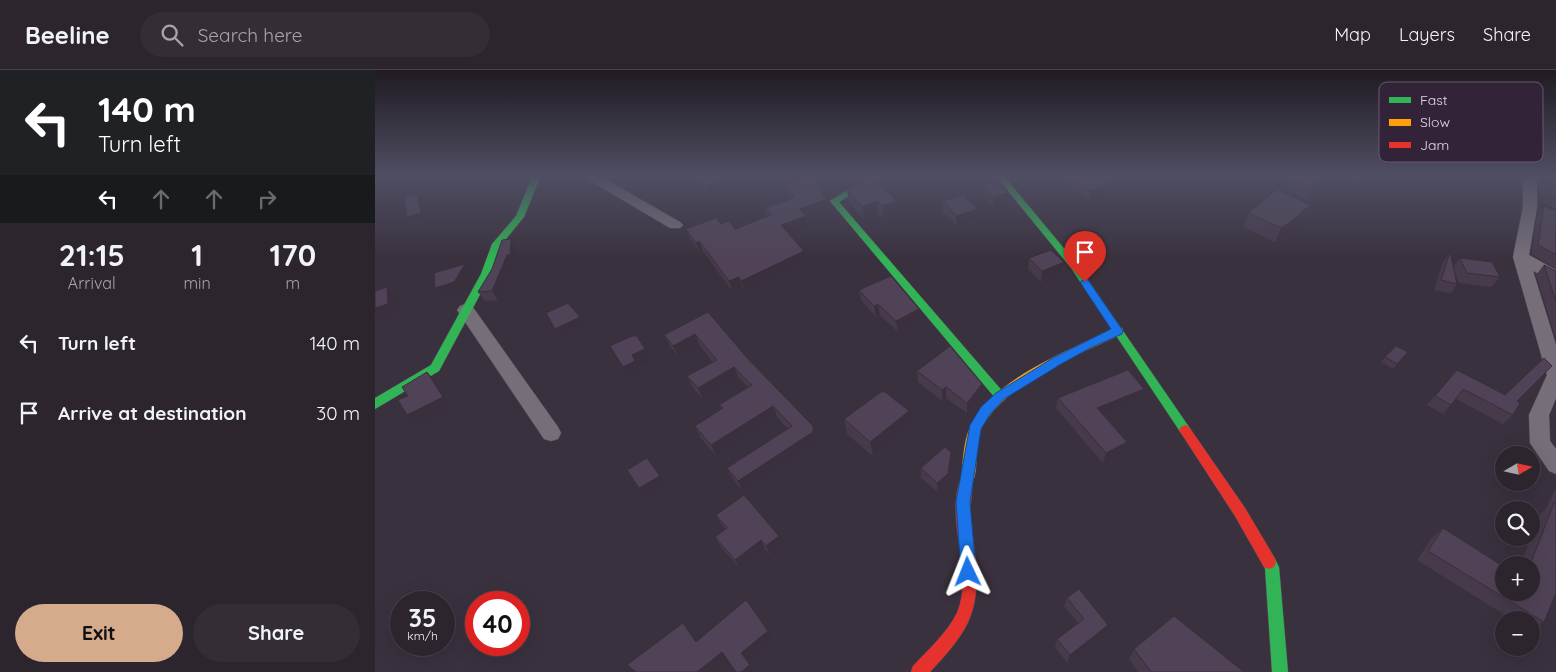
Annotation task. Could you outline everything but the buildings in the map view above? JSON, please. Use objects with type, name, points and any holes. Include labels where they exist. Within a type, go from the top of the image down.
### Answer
[{"type":"street","points":[[375,404],[435,368],[487,274],[497,244],[520,217],[526,203]]},
{"type":"street","points":[[637,203],[675,225]]},
{"type":"street","points":[[836,203],[1000,396]]},
{"type":"street","points":[[1022,203],[1074,266],[1240,512],[1272,567],[1281,672]]},
{"type":"street","points":[[1530,203],[1547,212]]},
{"type":"street","points":[[1530,203],[1521,257],[1556,375],[1539,415],[1539,442],[1556,465]]},
{"type":"street","points":[[1521,257],[1556,276]]},
{"type":"street","points":[[466,310],[551,433]]},
{"type":"street","points":[[919,672],[947,641],[963,617],[969,591],[968,552],[963,502],[975,428],[986,411],[1000,396],[1065,357],[1118,331]]},
{"type":"traffic: fast","points":[[375,404],[435,368],[486,274],[497,244],[520,217],[526,203]]},
{"type":"traffic: fast","points":[[836,203],[1000,396]]},
{"type":"traffic: fast","points":[[1022,203],[1074,266],[1185,430]]},
{"type":"traffic: fast","points":[[1269,562],[1272,567],[1280,672]]},
{"type":"traffic: slow","points":[[967,480],[974,432],[986,412],[1000,397],[1018,383],[1060,359],[1118,331]]},
{"type":"traffic: jam","points":[[1185,430],[1240,512],[1269,562]]},
{"type":"traffic: jam","points":[[919,672],[953,632],[962,618],[967,605],[970,577],[963,503],[967,480]]},
{"type":"route","points":[[968,572],[963,502],[975,428],[986,411],[1000,396],[1057,361],[1088,344],[1118,331],[1085,282]]}]
